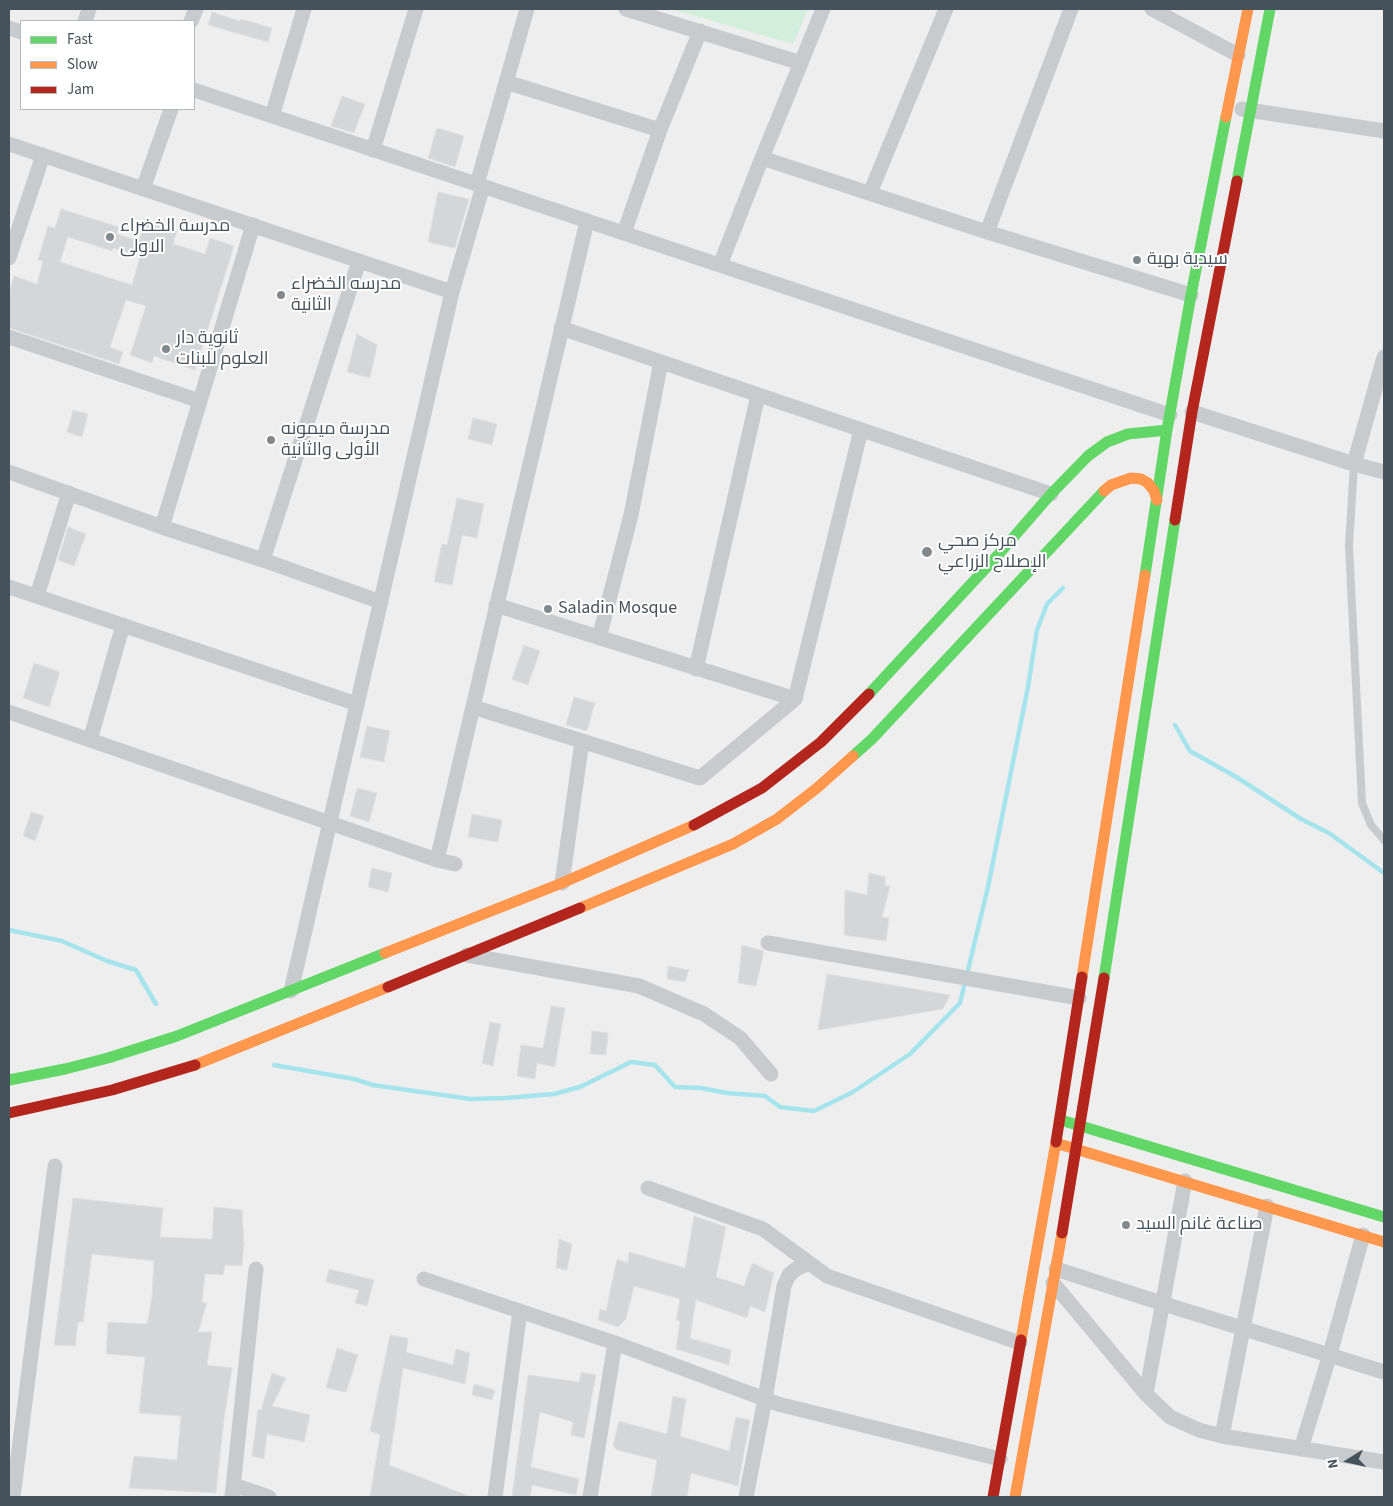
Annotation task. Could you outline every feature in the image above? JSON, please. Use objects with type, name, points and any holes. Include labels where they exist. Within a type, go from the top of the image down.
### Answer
[{"type":"street","points":[[272,116],[304,9]]},
{"type":"street","points":[[373,150],[416,9]]},
{"type":"street","points":[[291,991],[452,292],[506,82],[528,9]]},
{"type":"street","points":[[626,9],[801,63]]},
{"type":"street","points":[[720,265],[823,9]]},
{"type":"street","points":[[870,193],[946,9]]},
{"type":"street","points":[[987,232],[1071,9]]},
{"type":"street","points":[[1152,9],[1238,55]]},
{"type":"street","points":[[993,1497],[1060,1120],[1169,423],[1248,9]]},
{"type":"street","points":[[1015,1497],[1078,1149],[1192,412],[1270,9]]},
{"type":"street","points":[[624,233],[660,130],[700,31]]},
{"type":"street","points":[[506,82],[660,130]]},
{"type":"street","points":[[195,90],[720,265],[1169,423]]},
{"type":"street","points":[[1228,106],[1384,131]]},
{"type":"street","points":[[143,189],[172,110]]},
{"type":"street","points":[[9,144],[452,292]]},
{"type":"street","points":[[9,258],[43,155]]},
{"type":"street","points":[[762,158],[987,232],[1192,295]]},
{"type":"street","points":[[437,860],[587,221]]},
{"type":"street","points":[[162,527],[253,226]]},
{"type":"street","points":[[263,560],[359,261]]},
{"type":"street","points":[[561,328],[1051,494]]},
{"type":"street","points":[[9,337],[200,400]]},
{"type":"street","points":[[1354,464],[1384,357]]},
{"type":"street","points":[[599,638],[631,515],[661,362]]},
{"type":"street","points":[[696,669],[758,395]]},
{"type":"street","points":[[1192,412],[1384,472]]},
{"type":"street","points":[[9,1080],[65,1069],[144,1047],[291,991],[329,980],[562,883],[695,824],[736,803],[762,788],[821,742],[885,678],[998,556],[1051,494],[1088,456],[1107,442],[1169,423]]},
{"type":"street","points":[[472,707],[700,778],[795,699],[861,430]]},
{"type":"street","points":[[9,472],[381,602]]},
{"type":"street","points":[[9,1113],[153,1080],[235,1050],[332,1004],[467,955],[733,844],[777,819],[817,788],[872,739],[1111,486],[1130,478],[1141,479],[1148,483],[1154,491],[1157,500]]},
{"type":"street","points":[[37,596],[69,494]]},
{"type":"street","points":[[9,587],[357,704]]},
{"type":"street","points":[[496,604],[795,699]]},
{"type":"street","points":[[90,740],[123,625]]},
{"type":"street","points":[[9,712],[437,860],[455,864]]},
{"type":"street","points":[[562,883],[582,741]]},
{"type":"street","points":[[768,943],[1079,998]]},
{"type":"street","points":[[467,955],[639,986],[704,1014],[726,1028],[740,1038],[771,1074]]},
{"type":"street","points":[[1060,1120],[1384,1217]]},
{"type":"street","points":[[1056,1143],[1384,1242]]},
{"type":"street","points":[[12,1497],[55,1166]]},
{"type":"street","points":[[1146,1394],[1185,1181]]},
{"type":"street","points":[[648,1188],[762,1229],[827,1276],[1020,1343]]},
{"type":"street","points":[[1222,1436],[1267,1206]]},
{"type":"street","points":[[1301,1449],[1363,1235]]},
{"type":"street","points":[[746,1497],[784,1286],[789,1276],[796,1269],[809,1263]]},
{"type":"street","points":[[256,1269],[233,1491],[269,1497]]},
{"type":"street","points":[[1055,1276],[1164,1304],[1384,1372]]},
{"type":"street","points":[[1055,1276],[1146,1394],[1170,1418],[1199,1430],[1222,1436],[1384,1462]]},
{"type":"street","points":[[424,1279],[615,1343],[778,1404],[1000,1459]]},
{"type":"street","points":[[496,1497],[520,1311]]},
{"type":"street","points":[[590,1497],[615,1343]]},
{"type":"lane","points":[[1354,464],[1349,546],[1362,802],[1372,825],[1384,840]]},
{"type":"green space","points":[[671,9],[808,9],[793,44]]},
{"type":"building","points":[[212,12],[272,28],[268,42],[208,25]]},
{"type":"building","points":[[342,96],[365,104],[354,133],[331,126]]},
{"type":"building","points":[[437,128],[464,136],[455,167],[428,158]]},
{"type":"building","points":[[438,192],[469,199],[455,248],[428,242]]},
{"type":"building","points":[[61,209],[119,227],[117,234],[139,241],[145,221],[177,231],[173,244],[205,254],[210,238],[234,246],[195,370],[154,356],[152,363],[130,355],[146,306],[126,300],[110,347],[123,352],[119,364],[9,328],[9,292],[14,276],[37,284],[43,261],[38,260],[48,226],[55,228]],"holes":[[[68,237],[112,251],[113,248],[140,256],[132,285],[60,262]]]},
{"type":"building","points":[[357,334],[377,345],[370,378],[347,372]]},
{"type":"building","points":[[73,410],[88,414],[82,437],[67,432]]},
{"type":"building","points":[[473,418],[497,424],[492,445],[468,439]]},
{"type":"building","points":[[457,498],[484,504],[477,538],[462,535],[452,585],[434,582],[442,544],[447,545]]},
{"type":"building","points":[[68,527],[86,534],[74,566],[58,560]]},
{"type":"building","points":[[524,645],[540,651],[528,685],[512,679]]},
{"type":"building","points":[[34,663],[60,672],[49,707],[23,698]]},
{"type":"building","points":[[574,697],[595,703],[587,731],[566,725]]},
{"type":"building","points":[[367,726],[390,731],[384,762],[360,757]]},
{"type":"building","points":[[357,788],[377,793],[369,822],[350,816]]},
{"type":"building","points":[[31,812],[44,816],[35,841],[23,836]]},
{"type":"building","points":[[472,814],[502,820],[498,842],[468,837]]},
{"type":"building","points":[[372,868],[392,873],[388,892],[368,887]]},
{"type":"building","points":[[869,873],[885,877],[885,886],[890,886],[882,917],[889,918],[886,941],[844,935],[845,890],[867,895]]},
{"type":"building","points":[[742,945],[764,951],[756,986],[738,983]]},
{"type":"building","points":[[668,966],[689,970],[685,982],[667,979]]},
{"type":"building","points":[[827,974],[950,995],[943,1009],[818,1030]]},
{"type":"building","points":[[551,1006],[565,1008],[555,1067],[537,1063],[535,1079],[517,1076],[521,1045],[543,1048]]},
{"type":"building","points":[[490,1022],[501,1024],[493,1066],[482,1063]]},
{"type":"building","points":[[592,1031],[608,1033],[606,1055],[590,1054]]},
{"type":"building","points":[[73,1198],[163,1208],[160,1237],[212,1239],[214,1207],[242,1210],[244,1244],[242,1266],[225,1265],[223,1275],[205,1274],[202,1302],[207,1303],[198,1332],[212,1332],[207,1365],[232,1368],[216,1493],[129,1488],[134,1456],[177,1460],[181,1416],[139,1413],[145,1357],[106,1354],[108,1322],[147,1324],[152,1297],[154,1261],[92,1254],[83,1322],[78,1322],[75,1346],[54,1345]]},
{"type":"building","points":[[694,1216],[726,1227],[716,1277],[744,1286],[752,1263],[774,1273],[765,1312],[750,1306],[747,1318],[696,1300],[690,1338],[731,1350],[729,1365],[676,1349],[680,1321],[676,1320],[680,1299],[634,1286],[626,1319],[618,1327],[598,1320],[600,1309],[606,1311],[617,1259],[628,1263],[629,1252],[685,1268]]},
{"type":"building","points":[[559,1239],[572,1244],[567,1270],[556,1268]]},
{"type":"building","points":[[329,1269],[374,1280],[367,1306],[355,1303],[359,1290],[326,1282]]},
{"type":"building","points":[[390,1335],[408,1338],[406,1352],[453,1365],[456,1349],[470,1353],[465,1384],[403,1368],[389,1465],[471,1497],[370,1497],[380,1435],[370,1431]]},
{"type":"building","points":[[337,1348],[358,1355],[346,1392],[326,1388]]},
{"type":"building","points":[[581,1372],[596,1375],[584,1438],[571,1435],[573,1422],[540,1412],[531,1467],[579,1479],[576,1495],[532,1485],[530,1497],[512,1497],[528,1375],[579,1382]]},
{"type":"building","points":[[272,1373],[286,1378],[272,1406],[310,1415],[304,1442],[267,1434],[264,1459],[252,1456],[258,1409],[261,1410]]},
{"type":"building","points":[[474,1384],[495,1390],[492,1400],[472,1395]]},
{"type":"building","points":[[673,1396],[686,1399],[680,1436],[729,1451],[736,1417],[750,1420],[738,1486],[691,1473],[687,1497],[651,1497],[657,1460],[617,1450],[613,1445],[619,1421],[667,1434]]},
{"type":"waterway","points":[[274,1065],[354,1079],[373,1085],[471,1099],[554,1094],[580,1087],[631,1062],[655,1065],[675,1087],[701,1088],[727,1093],[765,1096],[780,1107],[814,1111],[853,1092],[910,1054],[960,1003],[988,887],[1028,687],[1037,630],[1047,604],[1063,588]]},
{"type":"waterway","points":[[1175,725],[1190,751],[1238,778],[1301,819],[1329,833],[1384,873]]},
{"type":"waterway","points":[[9,930],[62,941],[107,961],[136,970],[156,1004]]},
{"type":"traffic: fast","points":[[1237,181],[1270,9]]},
{"type":"traffic: fast","points":[[1145,575],[1167,430],[1226,117]]},
{"type":"traffic: fast","points":[[869,694],[1088,456],[1107,442],[1128,434],[1167,430]]},
{"type":"traffic: fast","points":[[853,756],[872,739],[1104,491]]},
{"type":"traffic: fast","points":[[1104,978],[1175,520]]},
{"type":"traffic: fast","points":[[9,1080],[108,1058],[177,1036],[385,953]]},
{"type":"traffic: fast","points":[[1064,1121],[1384,1217]]},
{"type":"traffic: slow","points":[[1226,117],[1248,9]]},
{"type":"traffic: slow","points":[[1104,491],[1111,485],[1131,478],[1141,479],[1148,483],[1154,491],[1157,500]]},
{"type":"traffic: slow","points":[[1082,977],[1145,575]]},
{"type":"traffic: slow","points":[[580,908],[733,844],[777,819],[817,788],[853,756]]},
{"type":"traffic: slow","points":[[385,953],[562,883],[694,825]]},
{"type":"traffic: slow","points":[[195,1065],[388,987]]},
{"type":"traffic: slow","points":[[1021,1340],[1056,1142]]},
{"type":"traffic: slow","points":[[1059,1144],[1384,1242]]},
{"type":"traffic: slow","points":[[1015,1497],[1062,1233]]},
{"type":"traffic: jam","points":[[1175,520],[1192,412],[1237,181]]},
{"type":"traffic: jam","points":[[694,825],[762,788],[821,742],[869,694]]},
{"type":"traffic: jam","points":[[388,987],[580,908]]},
{"type":"traffic: jam","points":[[1056,1142],[1082,977]]},
{"type":"traffic: jam","points":[[1062,1233],[1104,978]]},
{"type":"traffic: jam","points":[[9,1113],[112,1090],[195,1065]]},
{"type":"traffic: jam","points":[[993,1497],[1021,1340]]},
{"type":"place","name":"مدرسة الخضراء الاولى","points":[[110,237]]},
{"type":"place","name":"سيدية بهية","points":[[1137,260]]},
{"type":"place","name":"مدرسه الخضراء الثانية","points":[[281,295]]},
{"type":"place","name":"ثانوية دار العلوم للبنات","points":[[166,349]]},
{"type":"place","name":"مدرسة ميمونه الأولى والثانية","points":[[271,440]]},
{"type":"place","name":"مركز صحي الإصلاح الزراعي","points":[[927,552]]},
{"type":"place","name":"Saladin Mosque","points":[[548,609]]},
{"type":"place","name":"صناعة غانم السيد","points":[[1126,1225]]}]
